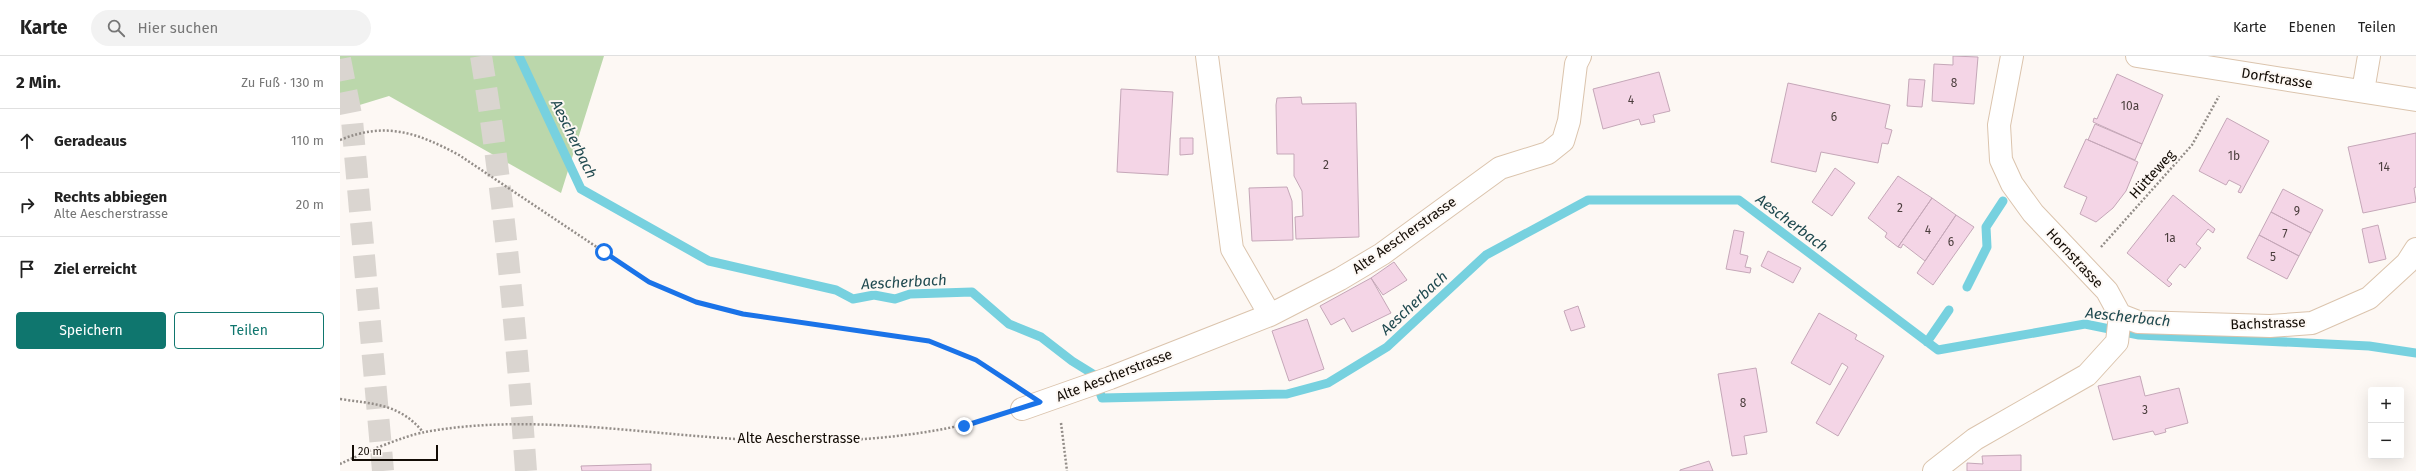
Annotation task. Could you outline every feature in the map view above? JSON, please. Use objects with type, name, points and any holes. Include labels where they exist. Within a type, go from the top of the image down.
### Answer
[{"type":"street","points":[[1207,56],[1232,249],[1270,315]]},
{"type":"street","name":"Alte Aescherstrasse","points":[[1049,400],[1110,378],[1270,315],[1340,279],[1382,254],[1500,168],[1548,153],[1563,140],[1569,121],[1576,64],[1580,56]]},
{"type":"street","name":"Hornstrasse","points":[[2012,56],[1999,125],[2002,160],[2012,184],[2033,212],[2107,291],[2120,315]]},
{"type":"street","name":"Dorfstrasse","points":[[2138,56],[2416,100]]},
{"type":"street","points":[[2363,91],[2369,56]]},
{"type":"street","name":"Bachstrasse","points":[[2120,315],[2138,322],[2270,326],[2312,323],[2369,298],[2407,263],[2416,249]]},
{"type":"street","points":[[1934,471],[1975,439],[2087,375],[2117,342],[2120,315]]},
{"type":"path","name":"Hütteweg","points":[[2083,267],[2192,145],[2221,94]]},
{"type":"path","points":[[340,140],[354,134],[390,130],[426,137],[459,155],[649,282],[696,302],[743,314],[929,341],[976,360],[1049,400],[1067,471]]},
{"type":"path","points":[[340,399],[400,411],[414,421],[423,432]]},
{"type":"path","name":"Alte Aescherstrasse","points":[[340,464],[423,432],[469,426],[520,424],[604,428],[783,441],[846,440],[908,436],[964,426],[1049,400]]},
{"type":"green space","points":[[340,56],[604,56],[561,193],[389,96],[340,111]]},
{"type":"building","points":[[1953,56],[1978,57],[1974,104],[1932,101],[1934,64],[1953,65]]},
{"type":"building","points":[[1659,72],[1670,111],[1653,115],[1655,122],[1641,125],[1639,119],[1603,129],[1593,89]]},
{"type":"building","points":[[2117,74],[2163,95],[2142,144],[2093,122],[2094,118],[2097,119]]},
{"type":"building","points":[[1909,79],[1925,80],[1922,107],[1907,106]]},
{"type":"building","points":[[1788,83],[1890,105],[1885,128],[1892,130],[1888,144],[1882,143],[1878,163],[1821,152],[1816,172],[1771,162]]},
{"type":"building","points":[[1121,89],[1173,92],[1168,175],[1117,172]]},
{"type":"building","points":[[1301,97],[1302,104],[1356,103],[1359,237],[1296,239],[1295,217],[1303,216],[1302,191],[1294,176],[1294,154],[1277,154],[1276,105],[1277,98]]},
{"type":"building","points":[[2227,118],[2269,141],[2241,193],[2238,192],[2241,186],[2229,180],[2226,185],[2199,171]]},
{"type":"building","points":[[2095,124],[2142,144],[2135,160],[2088,140]]},
{"type":"building","points":[[2416,133],[2416,187],[2414,188],[2416,202],[2363,213],[2348,147]]},
{"type":"building","points":[[1180,138],[1193,138],[1193,154],[1180,155]]},
{"type":"building","points":[[2086,139],[2138,162],[2126,191],[2113,208],[2096,222],[2080,214],[2087,197],[2064,187]]},
{"type":"building","points":[[1835,168],[1855,183],[1832,216],[1812,202]]},
{"type":"building","points":[[1898,176],[1932,198],[1898,247],[1885,237],[1887,233],[1868,218]]},
{"type":"building","points":[[1287,187],[1292,201],[1293,240],[1252,241],[1249,188]]},
{"type":"building","points":[[2283,189],[2323,210],[2311,233],[2271,212]]},
{"type":"building","points":[[2173,195],[2215,229],[2213,233],[2208,229],[2196,244],[2201,248],[2185,268],[2180,264],[2167,280],[2172,284],[2169,287],[2127,253]]},
{"type":"building","points":[[1932,198],[1956,215],[1925,261],[1903,244],[1901,248],[1898,247]]},
{"type":"building","points":[[2271,212],[2311,233],[2299,256],[2259,235]]},
{"type":"building","points":[[1956,215],[1974,227],[1933,285],[1917,273]]},
{"type":"building","points":[[2378,225],[2386,259],[2369,263],[2362,229]]},
{"type":"building","points":[[1734,230],[1744,232],[1740,254],[1748,256],[1745,267],[1751,268],[1750,273],[1726,269]]},
{"type":"building","points":[[2259,235],[2299,256],[2287,279],[2247,258]]},
{"type":"building","points":[[1768,251],[1801,268],[1793,283],[1761,266]]},
{"type":"building","points":[[1394,262],[1407,280],[1383,295],[1371,278]]},
{"type":"building","points":[[1371,278],[1391,313],[1352,332],[1344,318],[1331,325],[1320,306]]},
{"type":"building","points":[[1578,306],[1585,327],[1571,331],[1564,311]]},
{"type":"building","points":[[1819,313],[1857,335],[1855,339],[1884,356],[1838,436],[1816,423],[1848,367],[1842,363],[1830,385],[1791,363]]},
{"type":"building","points":[[1307,319],[1324,369],[1289,381],[1272,331]]},
{"type":"building","points":[[1756,368],[1767,432],[1744,436],[1747,454],[1732,456],[1718,374]]},
{"type":"building","points":[[2140,376],[2145,396],[2179,388],[2188,423],[2165,429],[2166,432],[2155,435],[2153,431],[2113,440],[2098,386]]},
{"type":"building","points":[[2021,455],[2021,471],[1967,471],[1967,463],[1983,464],[1982,456]]},
{"type":"building","points":[[1709,461],[1713,471],[1680,471],[1680,470]]},
{"type":"building","points":[[651,464],[651,471],[582,471],[581,466]]},
{"type":"waterway","name":"Aescherbach","points":[[519,56],[581,189],[709,261],[836,290],[853,299],[874,295],[895,299],[910,294],[972,292],[1009,324],[1041,337],[1072,361],[1093,374],[1102,398],[1287,394],[1328,383],[1387,347],[1486,255],[1588,200],[1739,200],[1938,350],[2085,324],[2139,335],[2369,346],[2416,353]]},
{"type":"waterway","points":[[1967,287],[1987,247],[1986,227],[2003,201]]},
{"type":"waterway","points":[[1927,342],[1949,310]]},
{"type":"tunnel","points":[[481,56],[503,211],[526,471]]},
{"type":"tunnel","points":[[340,59],[352,120],[383,471]]},
{"type":"route","points":[[604,252],[649,282],[696,302],[743,314],[929,341],[976,360],[1040,402],[1022,409],[964,426]]}]
